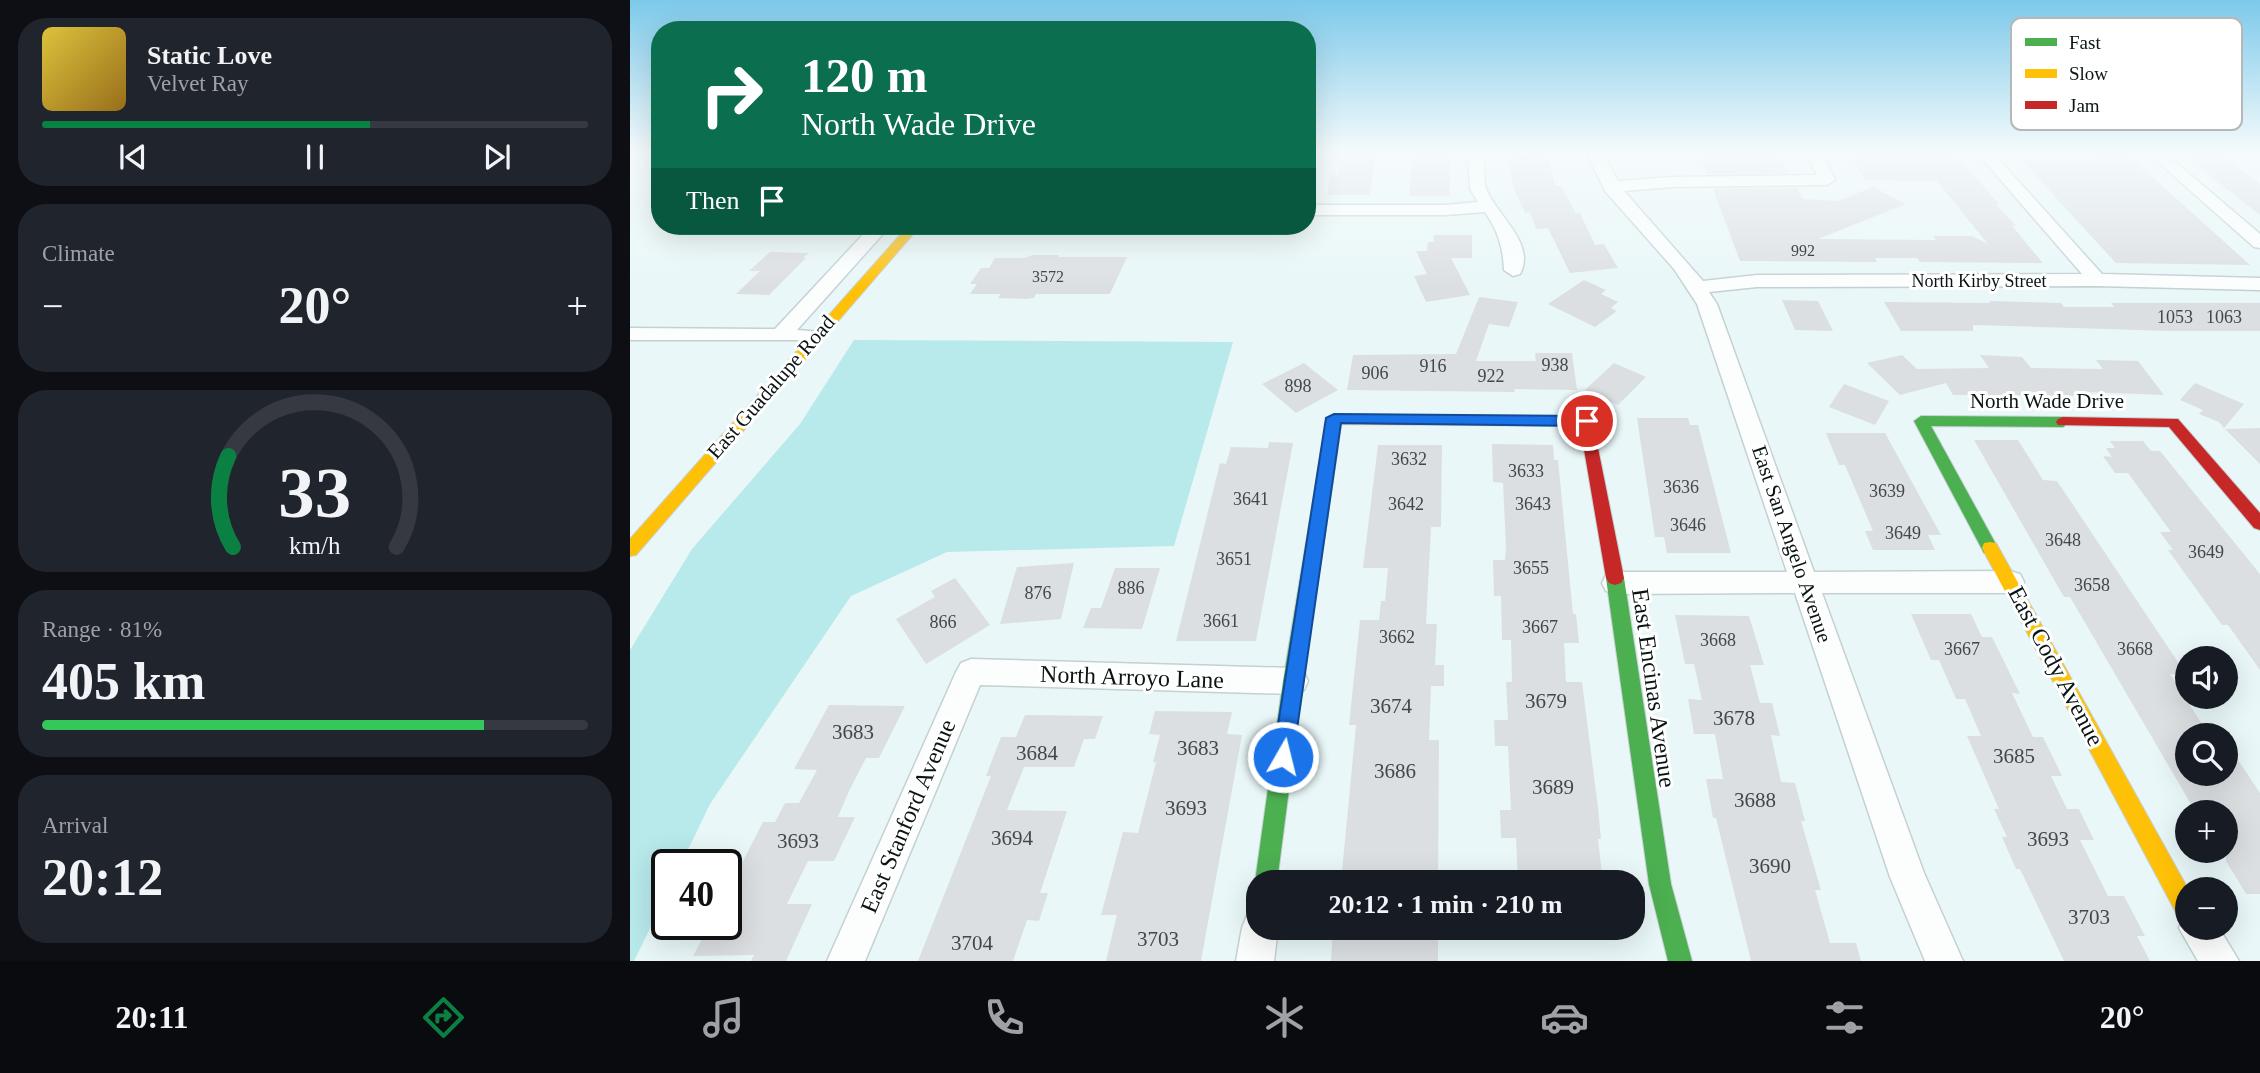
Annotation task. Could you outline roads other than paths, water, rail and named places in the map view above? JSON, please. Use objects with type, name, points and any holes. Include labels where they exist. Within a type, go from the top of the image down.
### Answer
[{"type":"street","points":[[1485,199],[1504,227],[1512,249],[1513,270]]},
{"type":"street","name":"East San Angelo Avenue","points":[[1621,199],[1699,287],[1719,332],[1908,877],[1944,961]]},
{"type":"street","points":[[2026,199],[2097,280]]},
{"type":"street","points":[[2209,199],[2260,243]]},
{"type":"street","points":[[1316,210],[1446,210],[1489,206]]},
{"type":"street","name":"East Guadalupe Road","points":[[781,335],[873,235]]},
{"type":"street","name":"East Guadalupe Road","points":[[630,550],[906,235]]},
{"type":"street","name":"North Kirby Street","points":[[1699,287],[1757,281],[2097,280],[2260,284]]},
{"type":"street","points":[[630,334],[815,336]]},
{"type":"street","name":"East Encinas Avenue","points":[[1293,681],[1334,418],[1587,421],[1616,583],[1660,884],[1680,961]]},
{"type":"street","name":"North Wade Drive","points":[[1921,421],[2173,422],[2260,524]]},
{"type":"street","name":"East Cody Avenue","points":[[1921,421],[2175,888]]},
{"type":"street","points":[[1616,583],[2010,582]]},
{"type":"street","name":"North Arroyo Lane","points":[[971,672],[1293,681]]},
{"type":"street","name":"East Stanford Avenue","points":[[846,961],[971,672]]},
{"type":"street","points":[[1268,870],[1293,681]]},
{"type":"street","points":[[1255,961],[1258,940]]},
{"type":"street","points":[[2205,940],[2220,961]]}]
